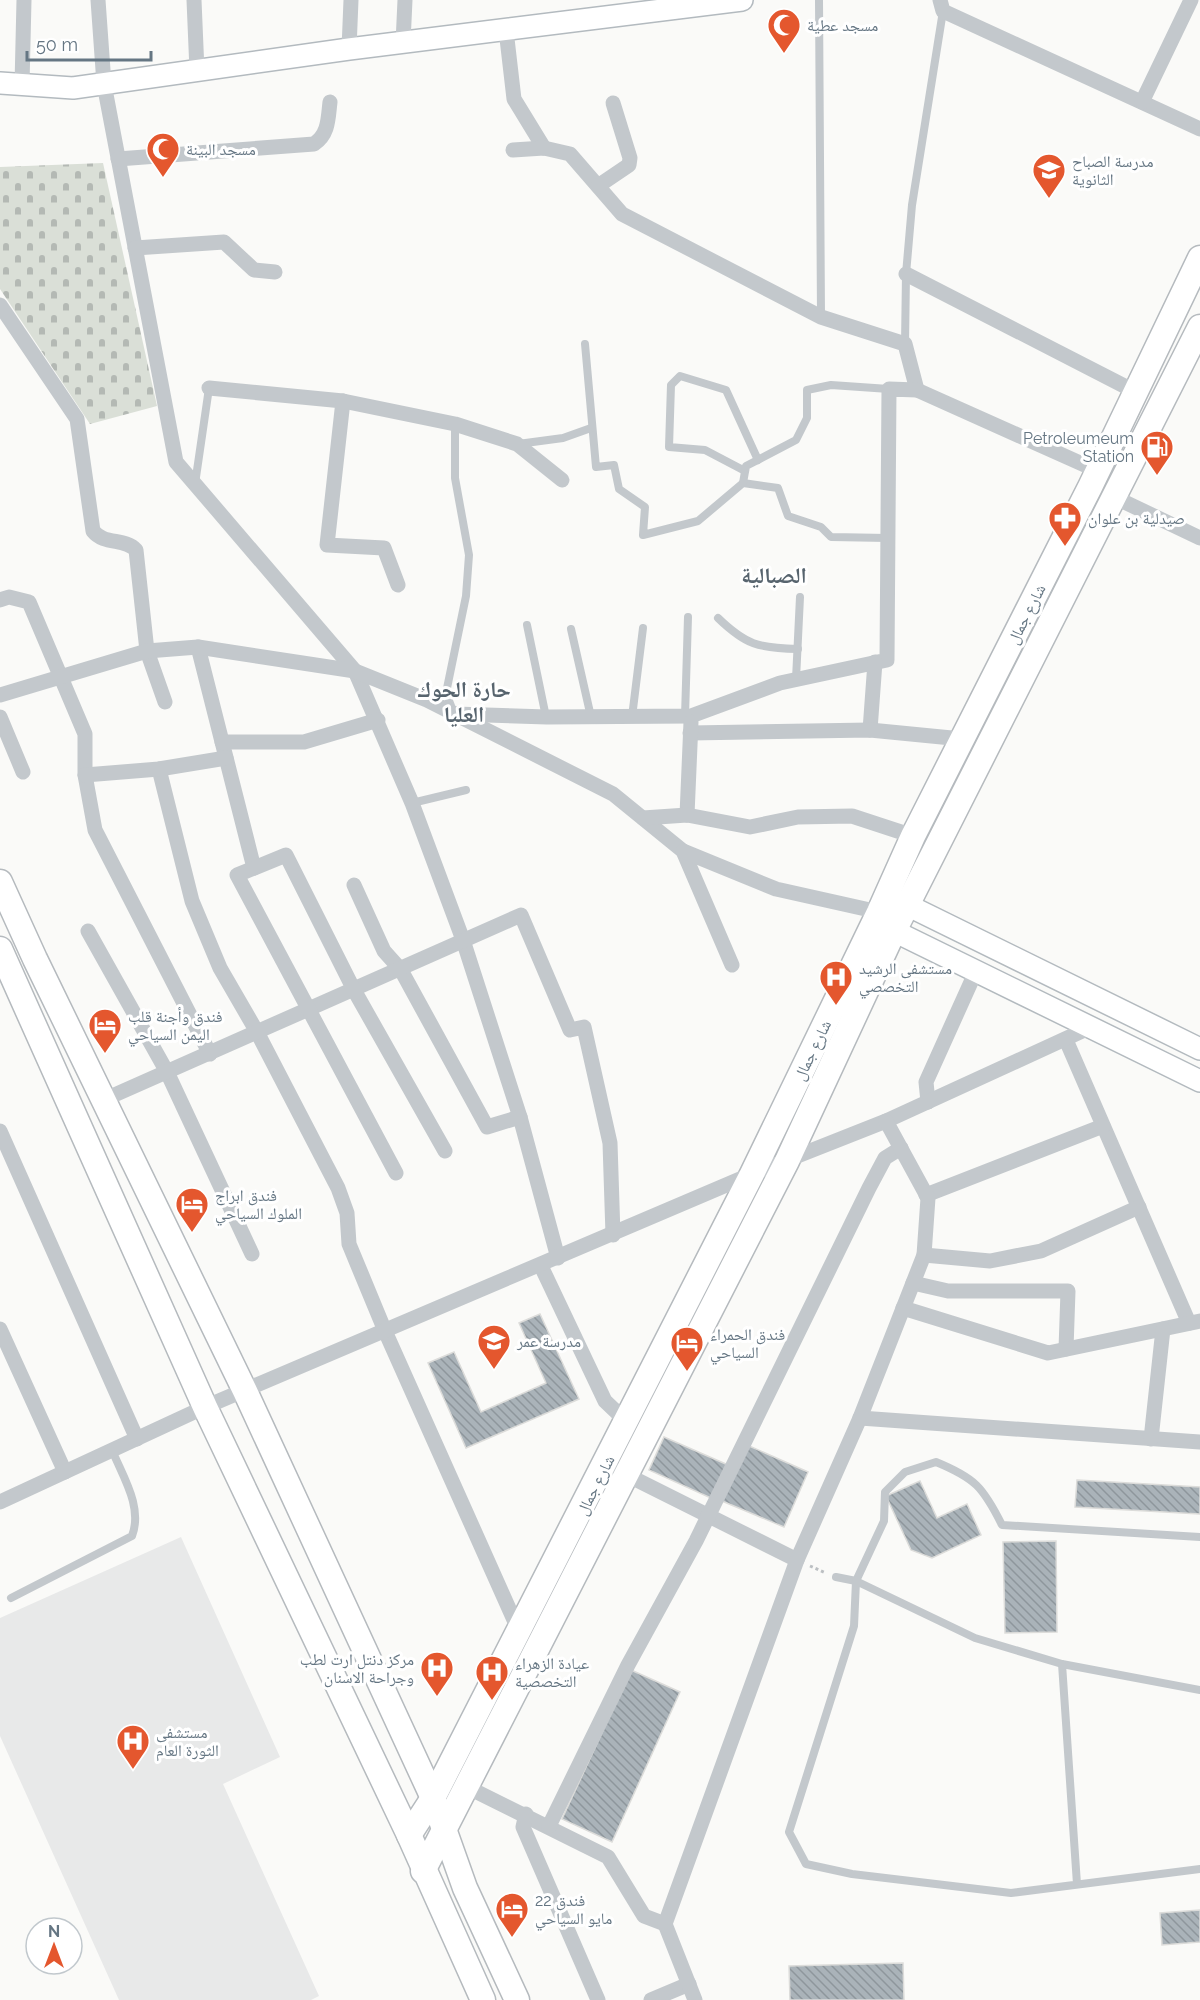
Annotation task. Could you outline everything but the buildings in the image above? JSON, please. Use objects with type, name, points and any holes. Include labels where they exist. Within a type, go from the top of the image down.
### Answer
[{"type":"main road","name":"شارع جمال","points":[[409,1835],[433,1798],[519,1631],[616,1470],[787,1161],[886,921],[913,836],[1094,479],[1200,258]]},
{"type":"main road","name":"شارع جمال","points":[[423,1871],[467,1787],[616,1470],[627,1422],[752,1174],[886,921],[907,905],[1200,327]]},
{"type":"main road","points":[[1094,479],[1114,497]]},
{"type":"main road","points":[[0,882],[245,1391],[433,1798],[446,1828],[465,1888],[517,2000]]},
{"type":"main road","points":[[0,949],[205,1407],[409,1835],[423,1871],[483,2000]]},
{"type":"street","points":[[22,85],[24,0]]},
{"type":"street","points":[[98,0],[104,84],[176,462],[355,671],[412,803],[463,940],[520,1117],[558,1258]]},
{"type":"street","points":[[194,0],[196,70]]},
{"type":"street","points":[[349,49],[351,0]]},
{"type":"street","points":[[403,43],[405,0]]},
{"type":"street","points":[[0,83],[73,88],[686,4],[742,0]]},
{"type":"street","points":[[1142,102],[1191,0]]},
{"type":"street","points":[[941,6],[1200,129]]},
{"type":"street","points":[[506,30],[514,99],[544,148]]},
{"type":"street","points":[[118,159],[314,144],[322,139],[326,131],[330,102]]},
{"type":"street","points":[[598,186],[629,165],[630,158],[613,104]]},
{"type":"street","points":[[513,150],[544,148],[570,154],[622,214],[821,316],[905,344],[917,390]]},
{"type":"street","points":[[135,248],[224,242],[254,270],[275,272]]},
{"type":"street","points":[[906,274],[1136,392]]},
{"type":"street","points":[[0,305],[77,419],[93,531],[101,538],[132,545],[136,550],[147,651],[165,702]]},
{"type":"street","points":[[209,388],[344,401],[455,424],[517,444],[562,480]]},
{"type":"street","points":[[455,714],[547,717],[688,716],[780,683],[887,660],[889,389],[917,390],[1094,479]]},
{"type":"street","points":[[344,401],[327,545],[384,548],[398,585]]},
{"type":"street","points":[[1114,497],[1200,538]]},
{"type":"street","points":[[0,600],[9,597],[29,602],[85,734],[85,775],[95,830],[210,1054]]},
{"type":"street","points":[[198,647],[254,868]]},
{"type":"street","points":[[0,695],[61,679],[147,651],[198,647],[355,671],[455,714],[613,794],[682,851],[776,889],[886,921],[976,971],[1200,1081]]},
{"type":"street","points":[[870,729],[875,662]]},
{"type":"street","points":[[687,815],[690,733],[688,716]]},
{"type":"street","points":[[0,717],[23,772]]},
{"type":"street","points":[[85,775],[159,769],[224,750],[304,742],[378,720]]},
{"type":"street","points":[[690,733],[870,729],[962,739]]},
{"type":"street","points":[[159,769],[192,901],[220,968],[257,1032],[338,1188],[347,1213],[349,1244],[385,1331],[519,1631]]},
{"type":"street","points":[[643,819],[687,815],[750,827],[798,817],[852,816],[913,836]]},
{"type":"street","points":[[682,851],[732,965]]},
{"type":"street","points":[[396,1173],[237,875],[286,855],[354,990],[445,1151]]},
{"type":"street","points":[[354,885],[384,951],[401,970],[488,1127],[520,1117]]},
{"type":"street","points":[[907,905],[1200,1049]]},
{"type":"street","points":[[103,1100],[521,915],[570,1030],[584,1027],[610,1143],[613,1235]]},
{"type":"street","points":[[88,930],[167,1072],[252,1254]]},
{"type":"street","points":[[928,1102],[926,1082],[976,971]]},
{"type":"street","points":[[0,1502],[205,1407],[541,1266],[752,1174],[928,1102],[1090,1027]]},
{"type":"street","points":[[903,1308],[1048,1353],[1194,1322],[1139,1207],[1066,1040]]},
{"type":"street","points":[[695,2000],[665,1924],[797,1560],[860,1418],[924,1255],[926,1196],[886,1120]]},
{"type":"street","points":[[926,1196],[1103,1126]]},
{"type":"street","points":[[0,1131],[137,1439]]},
{"type":"street","points":[[549,1826],[628,1665],[709,1516],[869,1188],[885,1158],[901,1148]]},
{"type":"street","points":[[924,1255],[990,1261],[1041,1251],[1139,1207]]},
{"type":"street","points":[[541,1266],[605,1401],[627,1422]]},
{"type":"street","points":[[913,1283],[948,1291],[1068,1291],[1066,1349]]},
{"type":"street","points":[[0,1329],[65,1472]]},
{"type":"street","points":[[1151,1438],[1163,1329]]},
{"type":"street","points":[[860,1418],[1200,1442]]},
{"type":"street","points":[[616,1470],[797,1560]]},
{"type":"street","points":[[467,1787],[526,1814],[608,1857],[644,1916],[665,1924]]},
{"type":"street","points":[[526,1814],[523,1827],[597,2000]]},
{"type":"street","points":[[651,2000],[689,1984]]},
{"type":"lane","points":[[819,0],[821,316]]},
{"type":"lane","points":[[905,344],[906,274],[912,204],[941,6]]},
{"type":"lane","points":[[585,344],[596,467],[614,465],[619,489],[645,507],[643,535],[698,520],[743,483],[746,466],[796,440],[807,418],[807,390],[831,385],[889,389]]},
{"type":"lane","points":[[745,471],[705,450],[669,447],[670,385],[680,376],[726,390],[758,460]]},
{"type":"lane","points":[[195,484],[209,388]]},
{"type":"lane","points":[[455,424],[455,478],[469,555],[466,596],[446,693],[455,714]]},
{"type":"lane","points":[[517,444],[563,438],[591,428]]},
{"type":"lane","points":[[743,483],[778,488],[788,516],[821,527],[831,537],[888,538]]},
{"type":"lane","points":[[796,679],[800,597]]},
{"type":"lane","points":[[688,618],[688,716]]},
{"type":"lane","points":[[718,618],[739,638],[768,648],[798,648]]},
{"type":"lane","points":[[527,625],[547,717]]},
{"type":"lane","points":[[632,717],[643,628]]},
{"type":"lane","points":[[571,629],[591,717]]},
{"type":"lane","points":[[412,803],[466,790]]},
{"type":"lane","points":[[11,1598],[132,1536],[137,1524],[137,1509],[112,1450]]},
{"type":"lane","points":[[1200,1537],[1002,1525],[987,1495],[965,1474],[936,1462],[904,1472],[885,1491],[884,1521],[856,1581],[854,1626],[789,1832],[806,1864],[852,1874],[1011,1893],[1200,1869]]},
{"type":"lane","points":[[836,1577],[856,1581],[975,1638],[1062,1664],[1200,1690]]},
{"type":"lane","points":[[1062,1664],[1077,1884]]},
{"type":"path","points":[[797,1560],[836,1577]]},
{"type":"shaded area","name":"مستشفى الثورة العام","points":[[181,1537],[280,1757],[223,1784],[319,1996],[311,2000],[119,2000],[84,1922],[84,1916],[81,1916],[0,1736],[0,1618]]},
{"type":"green space","points":[[103,163],[157,406],[90,424],[0,289],[0,167]]},
{"type":"place","name":"مسجد عطية","points":[[784,54]]},
{"type":"place","name":"مسجد البينة","points":[[163,178]]},
{"type":"place","name":"مدرسة الصباح الثانوية","points":[[1049,199]]},
{"type":"place","name":"Petroleumeum Station","points":[[1157,476]]},
{"type":"place","name":"صيدلية بن علوان","points":[[1065,547]]},
{"type":"place","name":"مستشفى الرشيد التخصصي","points":[[836,1006]]},
{"type":"place","name":"فندق وأجنة قلب اليمن السياحي","points":[[105,1054]]},
{"type":"place","name":"فندق ابراج الملوك السياحي","points":[[192,1233]]},
{"type":"place","name":"مدرسة عمر","points":[[494,1370]]},
{"type":"place","name":"فندق الحمراء السياحي","points":[[687,1372]]},
{"type":"place","name":"مركز دنتل ارت لطب وجراحة الاسنان","points":[[437,1697]]},
{"type":"place","name":"عيادة الزهراء التخصصية","points":[[492,1701]]},
{"type":"place","name":"مستشفى الثورة العام","points":[[133,1770]]},
{"type":"place","name":"فندق 22 مايو السياحي","points":[[512,1938]]},
{"type":"district","name":"الصبالية","points":[[774,575]]},
{"type":"district","name":"حارة الحوك العليا","points":[[464,702]]}]
